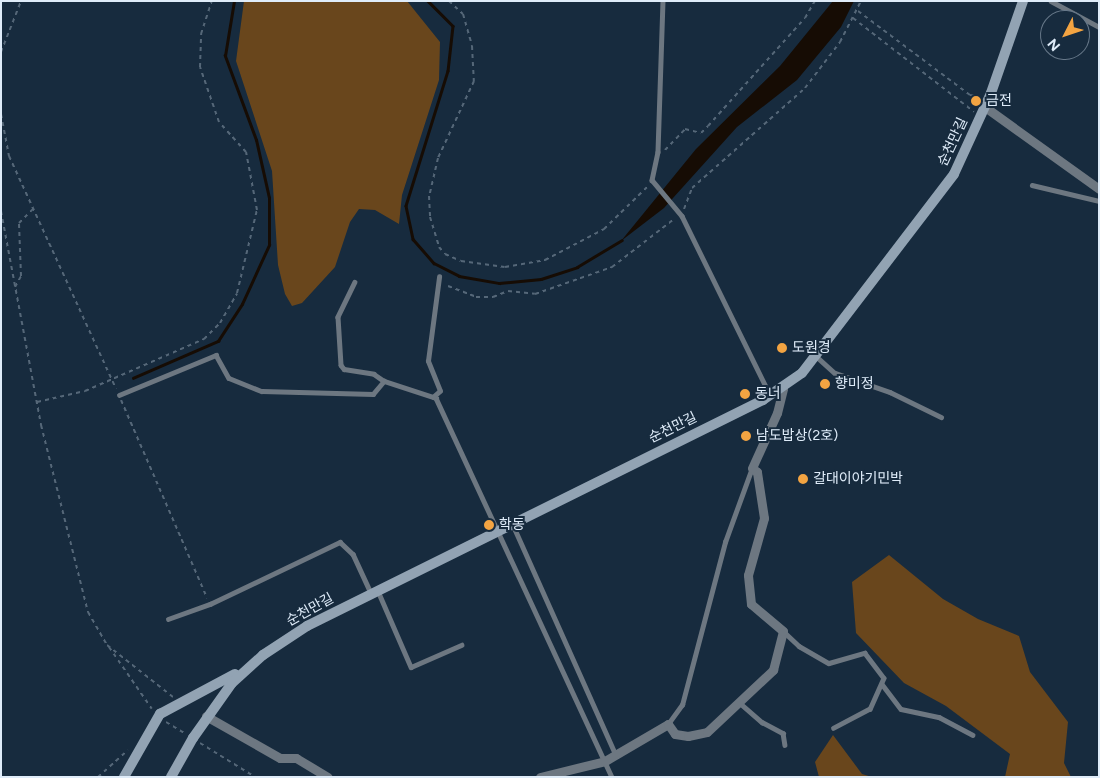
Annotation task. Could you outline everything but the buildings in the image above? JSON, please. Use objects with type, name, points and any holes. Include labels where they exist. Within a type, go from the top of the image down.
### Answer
[{"type":"street","name":"순천만길","points":[[171,777],[206,716],[232,682],[263,655],[307,626],[498,528],[782,389],[817,357],[954,174],[985,107],[1023,1]]},
{"type":"street","points":[[985,107],[1099,188]]},
{"type":"street","points":[[540,777],[605,762],[668,724],[674,734],[701,734],[718,725],[773,670],[783,631],[762,616],[750,598],[748,575],[764,518],[757,472],[752,468],[777,412],[782,389]]},
{"type":"street","points":[[124,777],[156,712],[228,679],[263,655]]},
{"type":"street","points":[[206,716],[280,758],[296,758],[328,777]]},
{"type":"lane","points":[[663,1],[658,152],[652,180],[682,216],[770,396]]},
{"type":"lane","points":[[1050,1],[1099,27]]},
{"type":"lane","points":[[1032,185],[1099,201]]},
{"type":"lane","points":[[433,397],[440,391],[428,361],[439,277]]},
{"type":"lane","points":[[355,282],[338,317],[341,365],[344,369],[374,374],[384,381],[433,397],[498,528],[612,777]]},
{"type":"lane","points":[[119,395],[216,355],[229,378],[262,391],[373,394],[384,381]]},
{"type":"lane","points":[[817,357],[835,373],[890,392],[941,417]]},
{"type":"lane","points":[[668,724],[682,705],[725,542],[752,468]]},
{"type":"lane","points":[[512,522],[616,755]]},
{"type":"lane","points":[[168,618],[210,604],[340,542],[353,554],[375,591],[411,668],[461,645]]},
{"type":"lane","points":[[783,631],[799,646],[829,663],[865,653],[884,678],[870,709],[834,728]]},
{"type":"lane","points":[[882,684],[901,709],[940,717],[973,735]]},
{"type":"lane","points":[[741,704],[762,722],[783,733],[785,745]]},
{"type":"path","points":[[1,52],[21,1]]},
{"type":"path","points":[[37,402],[85,390],[212,333],[237,293],[245,270],[257,210],[246,152],[219,122],[198,55],[212,1]]},
{"type":"path","points":[[449,1],[463,14],[472,46],[474,81],[438,158],[430,188],[430,217],[438,247],[445,254],[461,261],[504,267],[545,260],[604,229],[652,180]]},
{"type":"path","points":[[658,152],[666,149],[685,129],[701,133],[805,18],[815,1]]},
{"type":"path","points":[[448,286],[476,297],[493,297],[508,290],[535,294],[612,267],[666,221],[682,216],[692,188],[805,88],[854,18],[861,1]]},
{"type":"path","points":[[858,11],[985,107]]},
{"type":"path","points":[[854,18],[968,110],[985,107]]},
{"type":"path","points":[[1,114],[7,151],[119,395],[210,604]]},
{"type":"path","points":[[15,287],[21,276],[19,223],[34,208]]},
{"type":"path","points":[[1,211],[37,402],[88,612],[107,645],[181,701]]},
{"type":"path","points":[[148,716],[156,712]]},
{"type":"path","points":[[98,777],[131,747]]},
{"type":"shaded area","points":[[244,1],[407,1],[440,42],[439,80],[402,195],[399,224],[375,210],[359,209],[350,222],[335,267],[302,303],[292,306],[285,294],[278,265],[272,171],[236,61]]},
{"type":"shaded area","points":[[833,1],[854,1],[841,27],[797,80],[737,127],[664,208],[621,241],[696,149],[780,66]]},
{"type":"shaded area","points":[[889,555],[943,599],[978,619],[1019,636],[1030,672],[1068,722],[1064,763],[1071,777],[1005,777],[1010,754],[946,706],[904,683],[856,633],[852,582]]},
{"type":"shaded area","points":[[833,735],[862,774],[872,777],[819,777],[815,762]]},
{"type":"waterway","points":[[133,378],[218,341],[242,304],[269,245],[269,198],[256,140],[225,56],[234,1]]},
{"type":"waterway","points":[[428,1],[453,26],[448,71],[406,206],[413,239],[434,263],[459,276],[499,283],[541,279],[577,267],[622,240]]},
{"type":"place","name":"금전","points":[[976,101]]},
{"type":"place","name":"도원경","points":[[782,348]]},
{"type":"place","name":"향미정","points":[[825,384]]},
{"type":"place","name":"동너","points":[[745,394]]},
{"type":"place","name":"남도밥상(2호)","points":[[746,436]]},
{"type":"place","name":"갈대이야기민박","points":[[803,479]]},
{"type":"place","name":"학동","points":[[489,525]]}]
